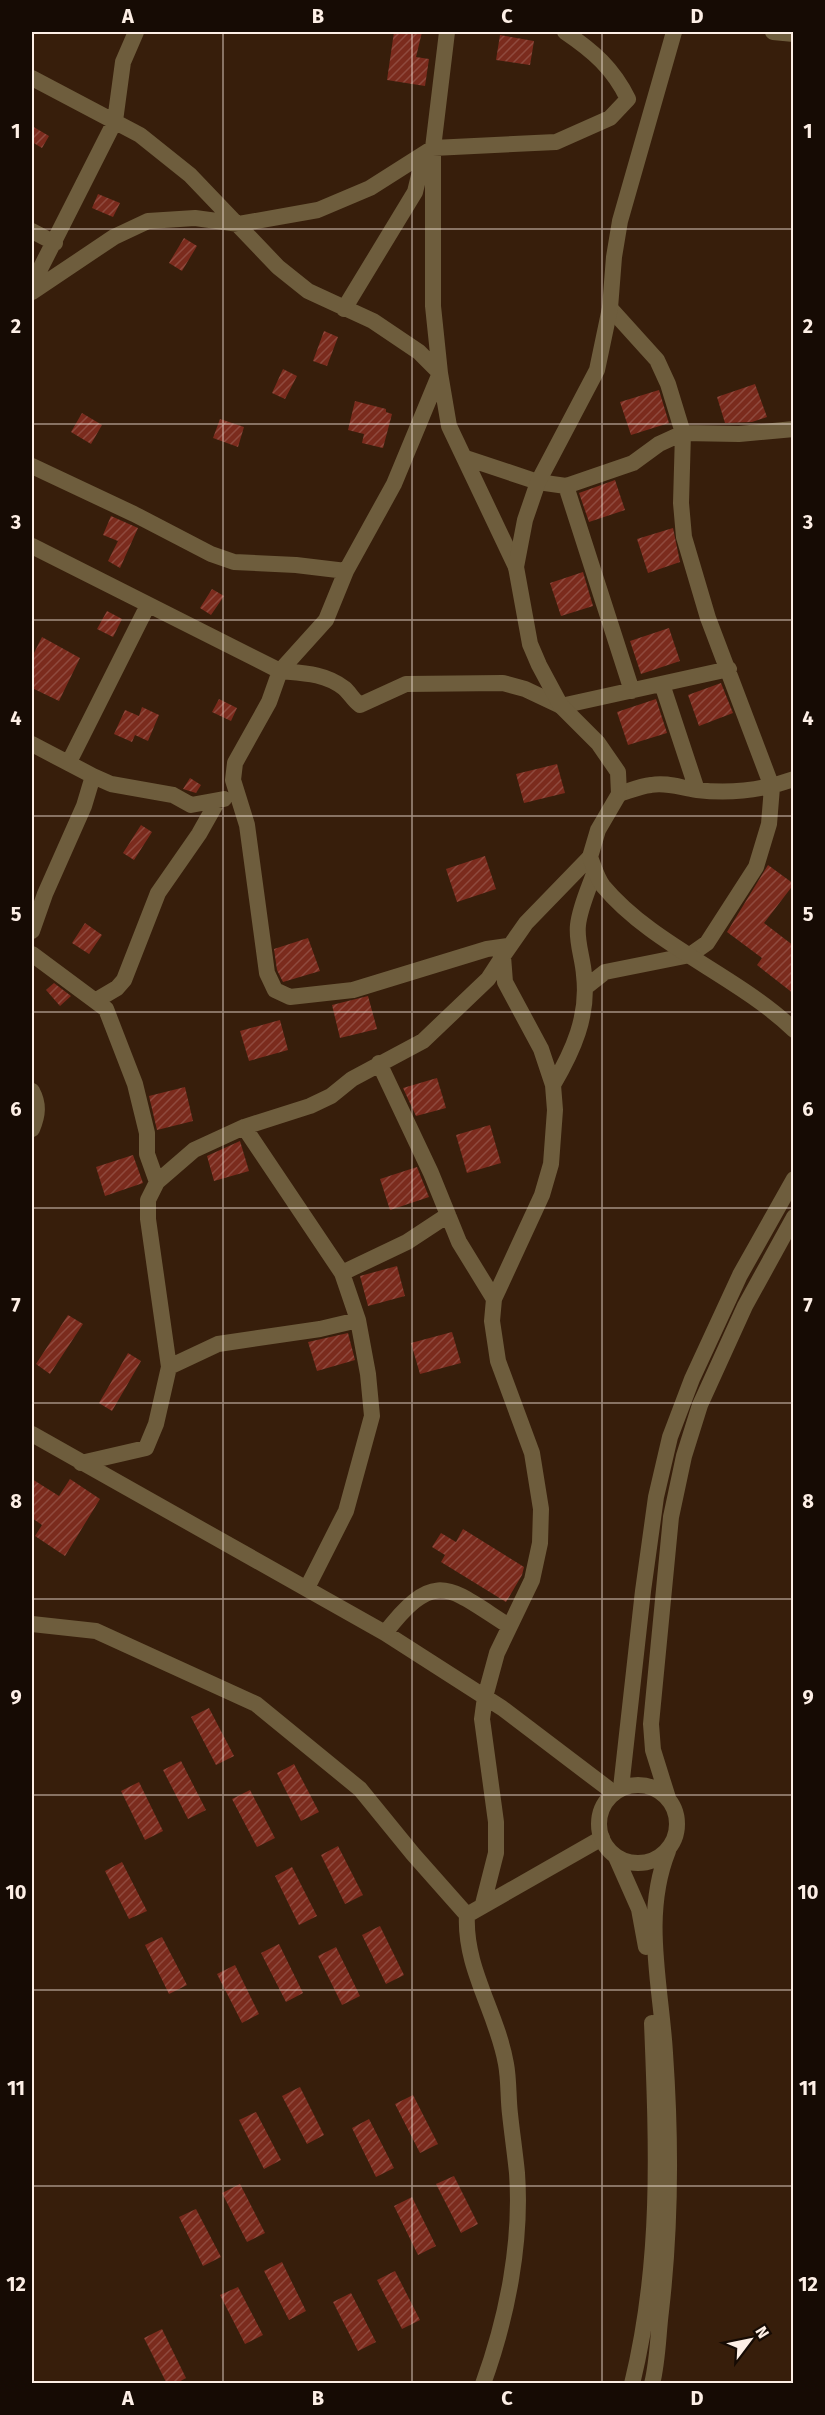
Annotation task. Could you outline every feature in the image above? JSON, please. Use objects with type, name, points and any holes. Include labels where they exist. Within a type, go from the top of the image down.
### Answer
[{"type":"street","points":[[32,285],[115,121],[123,62],[135,32]]},
{"type":"street","points":[[447,32],[429,151],[433,306],[440,373],[449,426],[516,567],[530,644],[539,665],[561,706],[612,760],[618,772],[619,794],[598,830],[593,864],[578,923],[578,942],[586,987],[580,1032],[553,1085]]},
{"type":"street","points":[[32,292],[114,237],[148,221],[195,218],[239,224],[318,210],[370,188],[429,151],[556,142],[610,118],[628,99],[618,78],[597,53],[565,32]]},
{"type":"street","points":[[516,567],[525,520],[538,483],[597,370],[610,308],[620,221],[674,32]]},
{"type":"street","points":[[773,32],[794,34]]},
{"type":"street","points":[[32,78],[140,135],[190,175],[278,267],[308,291],[373,321],[398,336],[440,373]]},
{"type":"street","points":[[344,309],[415,192],[429,151]]},
{"type":"street","points":[[32,231],[55,243]]},
{"type":"street","points":[[586,987],[605,972],[690,955],[707,944],[756,867],[769,824],[772,787],[708,618],[684,537],[681,503],[683,433],[668,384],[657,360],[610,308]]},
{"type":"street","points":[[440,373],[394,484],[346,571],[326,620],[280,671],[269,702],[235,763],[233,780],[247,825],[267,973],[275,990],[290,997],[353,990],[487,949],[505,951]]},
{"type":"street","points":[[466,458],[538,483],[566,486],[633,463],[659,444],[683,433],[739,434],[794,429]]},
{"type":"street","points":[[32,466],[134,514],[211,554],[234,562],[296,565],[346,571]]},
{"type":"street","points":[[566,486],[632,691]]},
{"type":"street","points":[[32,546],[280,671],[314,674],[331,680],[342,687],[360,705],[406,684],[502,683],[525,689],[561,706],[729,669]]},
{"type":"street","points":[[69,762],[148,605]]},
{"type":"street","points":[[662,684],[697,790]]},
{"type":"street","points":[[32,744],[111,784],[173,795],[191,805],[217,802],[236,794]]},
{"type":"street","points":[[32,931],[38,891],[84,806],[93,776]]},
{"type":"street","points":[[619,794],[651,785],[669,784],[697,790],[732,791],[772,787],[794,779]]},
{"type":"street","points":[[95,1001],[117,988],[124,980],[158,893],[199,834],[217,802]]},
{"type":"street","points":[[593,864],[603,885],[629,911],[757,1000],[794,1030]]},
{"type":"street","points":[[81,1463],[146,1448],[156,1424],[169,1367],[148,1219],[148,1200],[157,1182],[194,1150],[244,1127],[331,1096],[352,1079],[423,1041],[488,980],[505,951],[593,864]]},
{"type":"street","points":[[483,1904],[496,1853],[496,1822],[482,1719],[485,1697],[497,1653],[532,1580],[540,1543],[541,1509],[532,1453],[498,1361],[492,1322],[494,1299],[542,1195],[551,1164],[555,1110],[553,1085],[541,1049],[505,982],[505,951]]},
{"type":"street","points":[[32,954],[106,1009],[135,1084],[147,1133],[147,1154],[157,1182]]},
{"type":"street","points":[[379,1063],[431,1173],[459,1242],[494,1299]]},
{"type":"street","points":[[32,1091],[36,1100],[37,1117],[32,1129]]},
{"type":"street","points":[[244,1127],[342,1273],[358,1320],[368,1374],[372,1416],[346,1511],[307,1588]]},
{"type":"street","points":[[632,2384],[640,2351],[654,2251],[658,2185],[652,2017],[645,1937],[639,1909],[616,1857],[602,1839],[599,1824],[601,1812],[618,1791],[656,1497],[670,1437],[692,1379],[740,1275],[794,1179]]},
{"type":"street","points":[[342,1273],[407,1242],[448,1215]]},
{"type":"street","points":[[652,2384],[667,2255],[669,2180],[665,2051],[654,1906],[659,1874],[668,1851],[676,1839],[678,1825],[676,1810],[668,1798],[653,1750],[651,1724],[671,1517],[682,1467],[700,1405],[745,1306],[794,1217]]},
{"type":"street","points":[[169,1367],[218,1344],[320,1329],[358,1320]]},
{"type":"street","points":[[32,1434],[386,1633],[485,1697],[618,1791]]},
{"type":"street","points":[[386,1633],[404,1610],[426,1592],[452,1590],[509,1626]]},
{"type":"street","points":[[32,1624],[96,1631],[256,1704],[360,1789],[467,1915],[468,1949],[497,2028],[506,2064],[517,2174],[513,2264],[500,2331],[483,2384]]},
{"type":"street","points":[[618,1791],[638,1785],[654,1788],[668,1798]]},
{"type":"street","points":[[467,1915],[602,1839]]},
{"type":"street","points":[[616,1857],[629,1863],[644,1864],[657,1860],[668,1851]]},
{"type":"building","points":[[394,32],[422,32],[416,57],[429,59],[425,86],[387,80]]},
{"type":"building","points":[[500,35],[534,41],[530,65],[496,60]]},
{"type":"building","points":[[32,126],[49,136],[42,148],[32,142]]},
{"type":"building","points":[[98,194],[120,203],[113,217],[92,208]]},
{"type":"building","points":[[184,238],[197,246],[182,271],[169,263]]},
{"type":"building","points":[[324,331],[338,337],[327,366],[313,361]]},
{"type":"building","points":[[283,369],[297,376],[285,399],[272,393]]},
{"type":"building","points":[[755,384],[767,417],[752,422],[725,423],[717,397]]},
{"type":"building","points":[[659,390],[669,423],[631,435],[620,402]]},
{"type":"building","points":[[355,401],[386,409],[386,412],[392,414],[383,448],[362,443],[364,434],[348,430]]},
{"type":"building","points":[[82,413],[102,425],[91,444],[71,432]]},
{"type":"building","points":[[220,419],[244,427],[238,447],[213,438]]},
{"type":"building","points":[[615,480],[625,510],[589,522],[579,493]]},
{"type":"building","points":[[111,516],[138,528],[120,568],[108,561],[118,541],[103,535]]},
{"type":"building","points":[[673,528],[680,562],[648,573],[637,539]]},
{"type":"building","points":[[583,572],[593,606],[561,616],[550,583]]},
{"type":"building","points":[[212,589],[224,596],[211,615],[200,608]]},
{"type":"building","points":[[107,611],[122,619],[113,637],[97,629]]},
{"type":"building","points":[[669,628],[680,661],[641,674],[630,641]]},
{"type":"building","points":[[42,637],[80,658],[59,701],[32,688],[32,657]]},
{"type":"building","points":[[721,683],[733,713],[699,726],[688,695]]},
{"type":"building","points":[[219,699],[237,708],[231,721],[212,712]]},
{"type":"building","points":[[656,699],[667,733],[628,745],[617,712]]},
{"type":"building","points":[[142,707],[159,715],[148,741],[135,735],[132,742],[114,734],[125,710],[139,716]]},
{"type":"building","points":[[557,764],[565,793],[524,803],[516,774]]},
{"type":"building","points":[[190,778],[201,785],[196,793],[183,789]]},
{"type":"building","points":[[141,825],[152,832],[134,860],[123,853]]},
{"type":"building","points":[[485,856],[496,889],[457,902],[446,869]]},
{"type":"building","points":[[768,865],[794,884],[764,923],[794,946],[794,994],[757,965],[762,958],[727,932]]},
{"type":"building","points":[[85,923],[102,935],[89,954],[72,943]]},
{"type":"building","points":[[308,938],[320,971],[283,982],[277,970],[274,949]]},
{"type":"building","points":[[54,983],[71,996],[60,1006],[46,990]]},
{"type":"building","points":[[368,996],[377,1029],[340,1038],[332,1005]]},
{"type":"building","points":[[280,1020],[288,1050],[249,1061],[240,1031]]},
{"type":"building","points":[[437,1078],[446,1108],[416,1116],[403,1088]]},
{"type":"building","points":[[185,1087],[193,1121],[157,1130],[149,1096]]},
{"type":"building","points":[[490,1125],[501,1163],[467,1173],[456,1135]]},
{"type":"building","points":[[240,1141],[249,1171],[214,1181],[207,1156]]},
{"type":"building","points":[[133,1155],[143,1183],[105,1196],[96,1167]]},
{"type":"building","points":[[417,1167],[429,1197],[390,1210],[380,1179]]},
{"type":"building","points":[[397,1266],[405,1296],[368,1306],[360,1276]]},
{"type":"building","points":[[68,1315],[83,1324],[50,1374],[36,1364]]},
{"type":"building","points":[[452,1332],[461,1363],[420,1374],[411,1343]]},
{"type":"building","points":[[348,1333],[355,1360],[317,1371],[308,1342]]},
{"type":"building","points":[[128,1353],[141,1361],[112,1411],[99,1403]]},
{"type":"building","points":[[32,1479],[59,1496],[70,1479],[100,1499],[65,1556],[35,1536],[42,1525],[32,1518]]},
{"type":"building","points":[[463,1529],[524,1567],[522,1575],[506,1602],[441,1562],[445,1555],[432,1547],[441,1533],[456,1542]]},
{"type":"building","points":[[209,1708],[234,1756],[216,1765],[191,1717]]},
{"type":"building","points":[[181,1761],[206,1810],[188,1819],[163,1770]]},
{"type":"building","points":[[294,1764],[319,1812],[301,1821],[277,1773]]},
{"type":"building","points":[[139,1782],[163,1831],[145,1840],[121,1791]]},
{"type":"building","points":[[250,1790],[275,1838],[257,1847],[232,1799]]},
{"type":"building","points":[[338,1846],[363,1895],[345,1904],[321,1855]]},
{"type":"building","points":[[122,1862],[147,1911],[129,1919],[105,1871]]},
{"type":"building","points":[[292,1867],[317,1916],[299,1925],[275,1876]]},
{"type":"building","points":[[380,1926],[404,1975],[386,1984],[362,1935]]},
{"type":"building","points":[[162,1937],[187,1985],[169,1994],[145,1945]]},
{"type":"building","points":[[279,1944],[303,1993],[286,2002],[261,1953]]},
{"type":"building","points":[[336,1947],[360,1996],[342,2005],[318,1956]]},
{"type":"building","points":[[235,1965],[259,2014],[242,2023],[217,1974]]},
{"type":"building","points":[[300,2087],[324,2135],[307,2144],[282,2096]]},
{"type":"building","points":[[413,2095],[438,2144],[420,2153],[395,2104]]},
{"type":"building","points":[[256,2112],[281,2160],[264,2169],[239,2120]]},
{"type":"building","points":[[369,2119],[394,2168],[376,2177],[352,2128]]},
{"type":"building","points":[[454,2176],[478,2224],[461,2233],[436,2184]]},
{"type":"building","points":[[240,2184],[265,2233],[247,2242],[222,2193]]},
{"type":"building","points":[[412,2197],[436,2246],[418,2255],[394,2206]]},
{"type":"building","points":[[196,2209],[221,2257],[203,2266],[179,2217]]},
{"type":"building","points":[[282,2262],[306,2311],[289,2320],[264,2271]]},
{"type":"building","points":[[395,2271],[420,2320],[402,2329],[377,2280]]},
{"type":"building","points":[[238,2287],[263,2335],[245,2344],[220,2295]]},
{"type":"building","points":[[351,2293],[376,2342],[358,2351],[333,2302]]},
{"type":"building","points":[[162,2329],[186,2378],[175,2384],[167,2384],[144,2338]]}]
